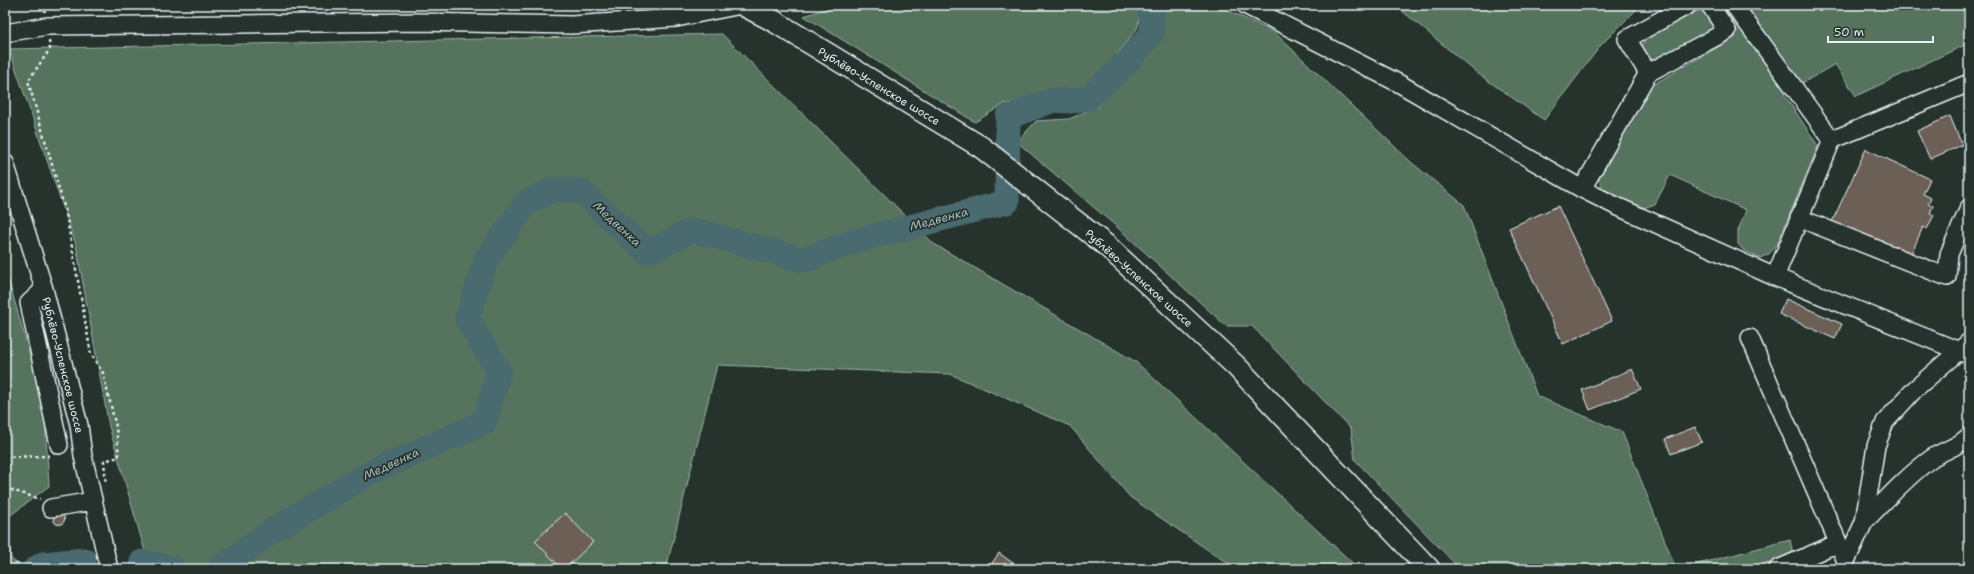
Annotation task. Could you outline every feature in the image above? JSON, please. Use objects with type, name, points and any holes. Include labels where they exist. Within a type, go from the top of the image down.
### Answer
[{"type":"main road","name":"Рублёво-Успенское шоссе","points":[[742,5],[772,20],[981,148],[1107,246],[1236,366],[1429,569]]},
{"type":"street","points":[[5,33],[47,26],[419,22],[572,25],[676,18],[742,5]]},
{"type":"street","points":[[1246,5],[1400,84],[1582,189],[1775,277],[1966,349]]},
{"type":"street","points":[[1648,72],[1627,39],[1688,5]]},
{"type":"street","points":[[1582,189],[1648,72],[1727,31],[1710,5]]},
{"type":"street","points":[[1734,5],[1832,140]]},
{"type":"street","points":[[1775,277],[1832,140],[1969,83]]},
{"type":"street","name":"Рублёво-Успенское шоссе","points":[[5,163],[44,289],[79,425],[93,501],[109,569]]},
{"type":"street","points":[[1800,218],[1947,277],[1949,254],[1969,208]]},
{"type":"street","points":[[44,289],[29,303],[55,451]]},
{"type":"street","points":[[1750,338],[1838,543],[1845,565]]},
{"type":"street","points":[[1845,565],[1864,522],[1876,446],[1885,422],[1915,389],[1966,349]]},
{"type":"street","points":[[1864,522],[1900,485],[1933,458],[1963,443],[1969,436]]},
{"type":"street","points":[[51,508],[93,501]]},
{"type":"street","points":[[1778,569],[1838,543]]},
{"type":"path","points":[[44,5],[50,50],[28,81],[66,213],[91,354],[103,372],[116,427],[119,456],[104,461],[107,489]]},
{"type":"path","points":[[5,457],[55,451]]},
{"type":"path","points":[[5,488],[39,498],[51,508]]},
{"type":"green space","points":[[837,5],[1142,5],[1137,29],[1091,88],[1004,104],[975,122],[804,16]]},
{"type":"green space","points":[[1161,5],[1216,5],[1274,32],[1412,163],[1464,205],[1537,396],[1622,432],[1676,569],[1460,569],[1355,460],[1351,429],[1252,326],[1226,326],[1117,227],[1017,142],[1036,121],[1069,119],[1098,107],[1160,36]]},
{"type":"green space","points":[[1395,5],[1641,5],[1601,45],[1544,120],[1477,73]]},
{"type":"green space","points":[[1709,5],[1969,5],[1969,43],[1856,96],[1835,64],[1784,94],[1818,146],[1777,245],[1769,254],[1760,258],[1743,250],[1738,244],[1738,231],[1746,210],[1670,175],[1655,204],[1641,209],[1602,188],[1597,174],[1638,98],[1652,85],[1736,37],[1728,25],[1658,61],[1650,59],[1642,45],[1647,38]]},
{"type":"green space","points":[[722,34],[934,244],[1136,362],[1359,569],[1236,569],[1130,497],[1070,426],[950,374],[717,365],[666,569],[150,569],[109,426],[76,245],[9,49]]},
{"type":"green space","points":[[5,268],[44,403],[49,486],[7,518],[11,559],[25,569],[5,569]]},
{"type":"green space","points":[[1790,540],[1796,567],[1822,563],[1828,569],[1679,569]]},
{"type":"building","points":[[1950,116],[1962,145],[1930,159],[1917,131]]},
{"type":"building","points":[[1866,149],[1930,179],[1923,194],[1931,198],[1928,203],[1933,206],[1930,213],[1934,215],[1927,229],[1923,227],[1908,261],[1831,224]]},
{"type":"building","points":[[1969,158],[1969,171],[1964,169]]},
{"type":"building","points":[[1558,206],[1612,321],[1563,344],[1509,228]]},
{"type":"building","points":[[1786,299],[1842,324],[1835,339],[1779,314]]},
{"type":"building","points":[[1632,369],[1641,389],[1590,410],[1582,390]]},
{"type":"building","points":[[1695,427],[1702,442],[1671,454],[1665,439]]},
{"type":"building","points":[[565,513],[593,542],[565,569],[562,569],[535,541]]},
{"type":"building","points":[[57,514],[61,514],[63,515],[63,523],[57,524],[54,521],[54,517]]},
{"type":"building","points":[[999,553],[1021,569],[988,569]]},
{"type":"waterway","name":"Медвенка","points":[[219,569],[273,530],[377,469],[484,423],[499,371],[467,319],[486,260],[526,203],[554,189],[581,191],[647,252],[693,230],[803,260],[855,241],[1007,202],[1008,117],[1053,100],[1070,101],[1088,99],[1129,60],[1152,33],[1151,5]]},
{"type":"waterway","name":"Медвенка","points":[[35,569],[43,564],[84,560]]},
{"type":"waterway","name":"Медвенка","points":[[142,562],[174,569]]}]
